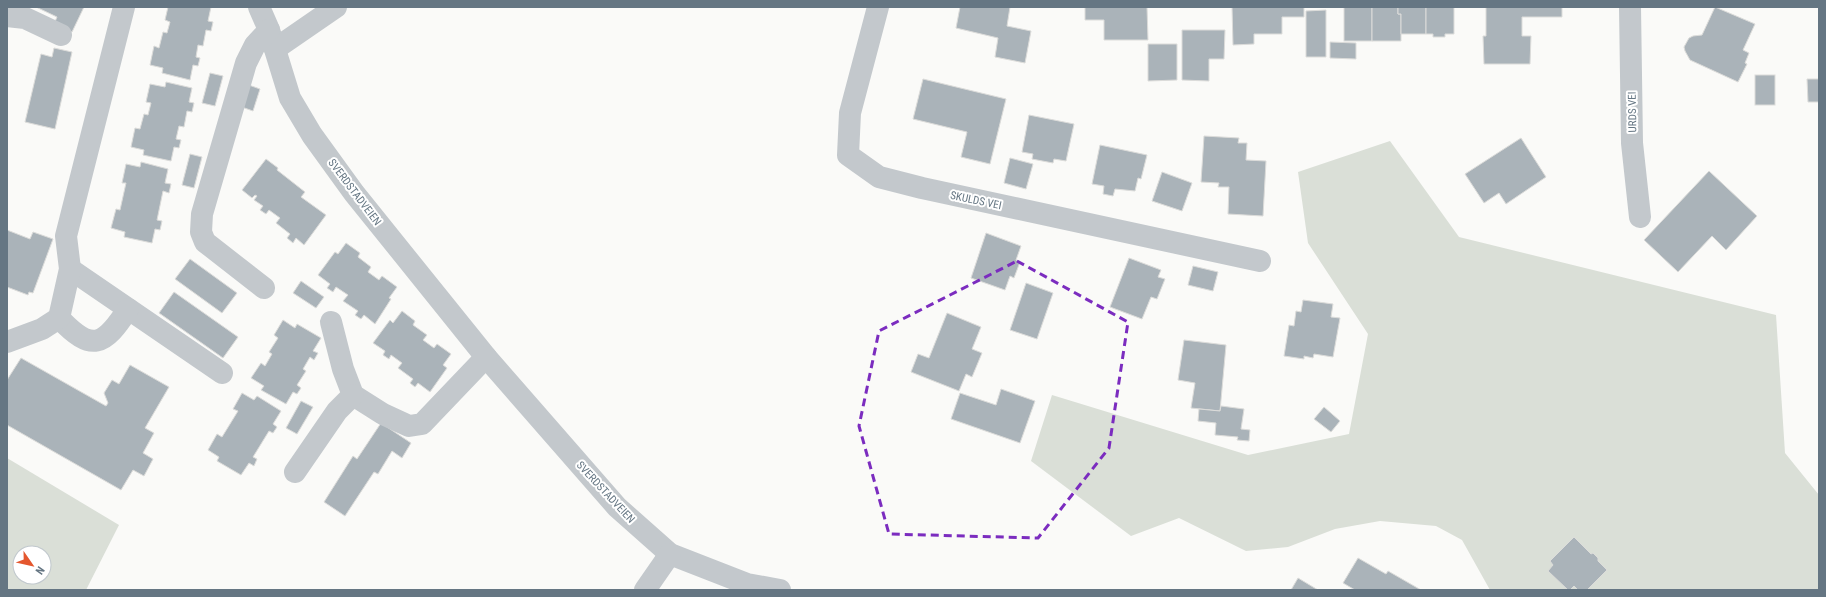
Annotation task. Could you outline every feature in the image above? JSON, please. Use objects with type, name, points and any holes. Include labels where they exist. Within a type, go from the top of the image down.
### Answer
[{"type":"street","points":[[7,342],[42,329],[59,318],[70,269],[66,236],[124,7]]},
{"type":"street","name":"SVERDSTADVEIEN","points":[[259,7],[272,40],[290,98],[312,135],[354,194],[486,357],[617,507],[670,554],[747,584],[780,590]]},
{"type":"street","points":[[264,288],[205,242],[201,232],[202,214],[246,63],[255,45],[272,40],[336,7]]},
{"type":"street","name":"SKULDS VEI","points":[[878,7],[850,113],[848,155],[879,176],[922,188],[1260,261]]},
{"type":"street","name":"URDS VEI","points":[[1630,7],[1632,143],[1640,217]]},
{"type":"street","points":[[7,16],[25,18],[61,34]]},
{"type":"street","points":[[70,269],[222,373]]},
{"type":"street","points":[[59,318],[73,333],[86,340],[98,341],[109,336],[128,309]]},
{"type":"street","points":[[331,322],[343,369],[353,395],[383,414],[409,426],[422,424],[486,357]]},
{"type":"street","points":[[295,472],[337,411],[353,395]]},
{"type":"street","points":[[645,590],[670,554]]},
{"type":"highlighted area","points":[[1017,261],[1128,322],[1109,448],[1038,538],[889,534],[859,426],[879,331]]},
{"type":"shaded area","points":[[1390,141],[1459,237],[1776,315],[1785,453],[1819,495],[1819,590],[1490,590],[1462,540],[1436,526],[1380,521],[1335,529],[1288,547],[1246,551],[1179,518],[1131,536],[1031,461],[1052,395],[1248,455],[1349,434],[1368,334],[1308,243],[1298,172]]},
{"type":"shaded area","points":[[7,458],[119,525],[86,590],[7,590]]},
{"type":"building","points":[[36,7],[84,7],[72,32],[54,24],[57,17]]},
{"type":"building","points":[[168,7],[211,7],[208,21],[213,22],[211,31],[206,30],[203,46],[198,45],[196,57],[200,58],[198,66],[193,65],[190,80],[162,73],[163,68],[150,65],[154,46],[159,48],[163,32],[167,33],[170,22],[165,20]]},
{"type":"building","points":[[960,7],[1010,7],[1007,26],[1031,31],[1025,63],[995,57],[998,38],[956,28]]},
{"type":"building","points":[[1085,7],[1147,7],[1148,40],[1104,40],[1104,20],[1085,20]]},
{"type":"building","points":[[1232,7],[1304,7],[1304,17],[1282,17],[1282,34],[1254,34],[1254,44],[1233,45]]},
{"type":"building","points":[[1344,7],[1372,7],[1372,41],[1344,41]]},
{"type":"building","points":[[1372,7],[1398,7],[1398,14],[1401,14],[1401,41],[1372,41]]},
{"type":"building","points":[[1398,7],[1426,7],[1426,34],[1401,34],[1401,14],[1398,14]]},
{"type":"building","points":[[1426,7],[1454,7],[1454,34],[1445,34],[1445,37],[1433,37],[1433,34],[1426,34]]},
{"type":"building","points":[[1486,7],[1562,7],[1562,17],[1522,17],[1522,36],[1531,36],[1530,64],[1484,64],[1483,36],[1486,36]]},
{"type":"building","points":[[1715,7],[1755,24],[1743,50],[1749,53],[1745,63],[1747,64],[1738,82],[1690,60],[1685,51],[1684,47],[1689,38],[1702,35]]},
{"type":"building","points":[[1326,10],[1326,57],[1306,57],[1306,11]]},
{"type":"building","points":[[1182,30],[1225,30],[1224,59],[1209,59],[1209,81],[1182,80]]},
{"type":"building","points":[[1330,42],[1356,43],[1356,59],[1330,58]]},
{"type":"building","points":[[1148,44],[1177,44],[1177,80],[1148,81]]},
{"type":"building","points":[[54,48],[72,52],[55,129],[25,122],[41,54],[52,57]]},
{"type":"building","points":[[210,73],[223,76],[215,106],[202,103]]},
{"type":"building","points":[[1755,75],[1775,75],[1775,105],[1755,105]]},
{"type":"building","points":[[923,79],[1006,99],[990,164],[961,157],[967,132],[913,119]]},
{"type":"building","points":[[1807,79],[1819,79],[1819,102],[1808,102]]},
{"type":"building","points":[[166,82],[192,88],[189,102],[194,103],[192,112],[187,111],[184,127],[179,126],[176,139],[181,140],[179,148],[174,147],[171,161],[143,155],[144,150],[131,147],[135,128],[140,129],[144,114],[148,115],[151,103],[146,102],[150,84],[165,87]]},
{"type":"building","points":[[246,84],[260,89],[253,111],[239,106]]},
{"type":"building","points":[[1029,115],[1074,124],[1066,161],[1054,159],[1053,163],[1032,159],[1033,154],[1022,152]]},
{"type":"building","points":[[1204,136],[1239,138],[1238,143],[1247,143],[1246,160],[1266,161],[1263,216],[1228,214],[1229,187],[1218,187],[1219,183],[1201,182]]},
{"type":"building","points":[[1521,138],[1546,177],[1506,204],[1499,193],[1484,203],[1465,174]]},
{"type":"building","points":[[1100,145],[1147,155],[1141,179],[1138,178],[1135,191],[1115,189],[1113,196],[1103,194],[1104,186],[1092,184]]},
{"type":"building","points":[[190,154],[202,157],[194,188],[182,185]]},
{"type":"building","points":[[1010,158],[1033,164],[1026,189],[1004,183]]},
{"type":"building","points":[[266,159],[278,168],[277,170],[305,192],[301,197],[326,215],[304,245],[296,238],[293,243],[287,238],[290,234],[276,223],[280,218],[269,210],[266,214],[260,210],[263,206],[254,200],[257,196],[255,195],[252,198],[242,190]]},
{"type":"building","points":[[141,162],[168,169],[165,183],[171,184],[169,193],[163,191],[157,220],[162,221],[160,230],[155,229],[152,243],[124,237],[125,232],[111,228],[116,209],[120,210],[126,183],[122,183],[126,164],[140,167]]},
{"type":"building","points":[[1709,171],[1757,216],[1726,250],[1712,236],[1678,272],[1644,240]]},
{"type":"building","points":[[1162,172],[1192,183],[1182,211],[1152,201]]},
{"type":"building","points":[[7,230],[30,239],[33,232],[53,239],[33,293],[29,292],[28,295],[7,287]]},
{"type":"building","points":[[986,233],[1021,246],[1016,260],[1020,262],[1014,278],[1010,276],[1005,290],[971,278]]},
{"type":"building","points":[[346,243],[360,253],[358,257],[371,267],[368,272],[379,280],[382,276],[397,287],[389,298],[391,299],[375,324],[364,315],[361,319],[355,315],[358,311],[343,301],[348,295],[336,287],[333,292],[327,288],[330,284],[318,275],[335,252],[338,254]]},
{"type":"building","points":[[1129,258],[1161,270],[1158,277],[1165,279],[1157,299],[1151,297],[1142,319],[1110,307]]},
{"type":"building","points":[[190,259],[237,293],[222,313],[175,279]]},
{"type":"building","points":[[1193,266],[1218,272],[1213,291],[1188,285]]},
{"type":"building","points":[[301,281],[324,297],[316,308],[293,293]]},
{"type":"building","points":[[1026,283],[1053,293],[1037,339],[1010,330]]},
{"type":"building","points":[[174,292],[238,337],[223,358],[159,313]]},
{"type":"building","points":[[1303,300],[1333,304],[1331,317],[1340,318],[1333,357],[1314,354],[1313,358],[1304,356],[1304,359],[1284,356],[1289,325],[1294,326],[1296,311],[1301,312]]},
{"type":"building","points":[[402,311],[415,321],[413,325],[427,335],[423,340],[434,348],[437,344],[451,354],[443,365],[447,368],[430,392],[418,383],[415,387],[410,383],[413,379],[398,368],[402,363],[391,355],[389,359],[383,355],[385,351],[373,343],[390,320],[393,323]]},
{"type":"building","points":[[947,313],[981,327],[972,349],[982,353],[972,377],[966,374],[959,391],[911,372],[918,354],[929,358]]},
{"type":"building","points":[[283,320],[295,328],[297,324],[321,338],[313,351],[318,353],[314,360],[310,357],[303,369],[306,371],[297,385],[301,388],[297,394],[293,392],[286,404],[261,390],[264,386],[251,378],[261,363],[265,366],[272,354],[269,352],[278,338],[274,335]]},
{"type":"building","points":[[1184,340],[1226,345],[1220,411],[1191,408],[1195,383],[1178,380]]},
{"type":"building","points":[[21,358],[106,406],[108,403],[104,393],[112,380],[119,384],[130,365],[169,387],[145,428],[154,433],[143,453],[153,459],[144,476],[133,470],[121,490],[7,425],[7,380]]},
{"type":"building","points":[[1001,389],[1035,401],[1020,443],[951,419],[960,393],[996,405]]},
{"type":"building","points":[[242,393],[254,400],[257,396],[281,411],[273,424],[277,427],[273,433],[269,431],[253,457],[257,459],[254,466],[249,463],[241,475],[217,461],[219,457],[208,450],[217,434],[222,437],[238,411],[233,409]]},
{"type":"building","points":[[301,401],[313,407],[297,434],[286,428]]},
{"type":"building","points":[[1221,406],[1244,409],[1241,429],[1250,430],[1249,441],[1237,440],[1238,437],[1215,435],[1216,423],[1198,421],[1199,409],[1220,411]]},
{"type":"building","points":[[1324,407],[1340,421],[1331,432],[1314,419]]},
{"type":"building","points":[[381,423],[411,443],[402,458],[392,451],[378,474],[374,472],[345,516],[324,502],[353,456],[357,459]]},
{"type":"building","points":[[1574,537],[1591,554],[1593,553],[1598,558],[1598,561],[1607,570],[1587,590],[1578,590],[1574,586],[1568,590],[1548,571],[1553,565],[1550,561]]},
{"type":"building","points":[[1358,558],[1386,574],[1388,571],[1421,590],[1355,590],[1343,583]]},
{"type":"building","points":[[1298,578],[1318,590],[1291,590]]}]
